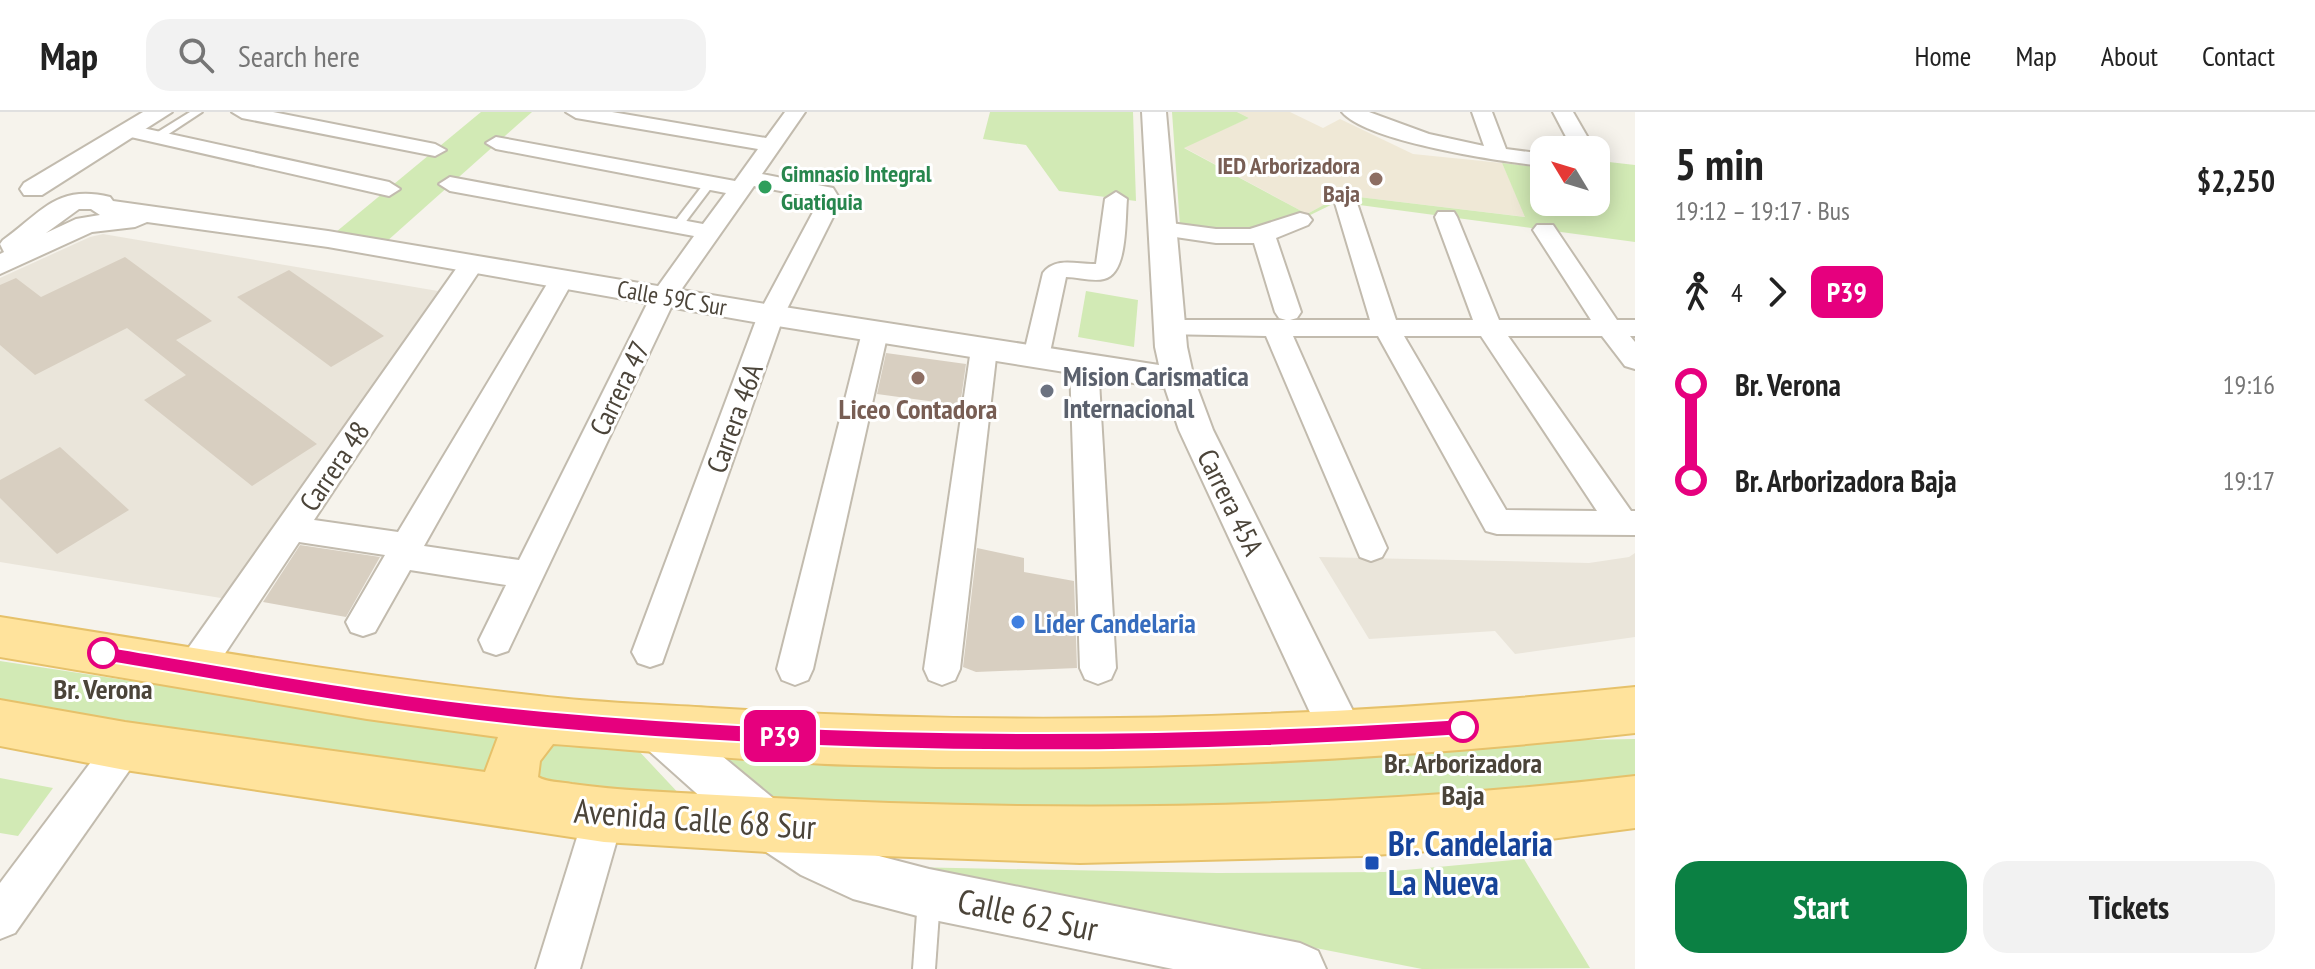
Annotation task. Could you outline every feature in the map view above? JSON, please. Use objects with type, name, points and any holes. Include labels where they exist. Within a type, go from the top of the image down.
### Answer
[{"type":"main road","points":[[0,637],[367,697],[542,720],[853,741],[1051,743],[1343,735],[1514,723],[1635,710]]},
{"type":"main road","points":[[514,803],[509,781],[513,758],[525,737],[542,720]]},
{"type":"main road","name":"Avenida Calle 68 Sur","points":[[0,723],[125,746],[604,815],[768,825],[1080,836],[1397,828],[1635,802]]},
{"type":"street","points":[[242,112],[435,150]]},
{"type":"street","points":[[576,112],[771,145]]},
{"type":"street","name":"Carrera 47","points":[[496,640],[664,296],[795,112]]},
{"type":"street","name":"Carrera 45A","points":[[1154,112],[1170,328],[1178,379],[1196,430],[1343,735]]},
{"type":"street","points":[[1352,112],[1403,135],[1530,158]]},
{"type":"street","points":[[1398,112],[1403,135]]},
{"type":"street","points":[[1482,112],[1498,155]]},
{"type":"street","points":[[1563,112],[1576,136]]},
{"type":"street","points":[[90,212],[56,231],[46,228],[30,208],[22,187],[129,131],[159,125],[389,189]]},
{"type":"street","points":[[496,143],[710,183],[745,184]]},
{"type":"street","points":[[450,184],[709,232]]},
{"type":"street","name":"Carrera 46A","points":[[650,652],[771,315],[830,201],[825,193],[745,184]]},
{"type":"street","name":"Calle 59C Sur","points":[[22,187],[90,212],[166,215],[1178,379]]},
{"type":"street","points":[[1036,357],[1055,273],[1065,269],[1100,273],[1108,267],[1116,199]]},
{"type":"street","points":[[1346,203],[1386,328],[1497,522],[1629,523]]},
{"type":"street","points":[[0,265],[90,212]]},
{"type":"street","points":[[1446,217],[1489,328],[1629,523]]},
{"type":"street","points":[[1163,229],[1234,238],[1264,237],[1300,220]]},
{"type":"street","points":[[0,253],[43,224]]},
{"type":"street","points":[[1545,230],[1622,328],[1635,360]]},
{"type":"street","points":[[1264,237],[1282,320],[1371,548]]},
{"type":"street","name":"Carrera 48","points":[[195,668],[472,264]]},
{"type":"street","points":[[363,622],[562,279]]},
{"type":"street","points":[[1170,328],[1282,320],[1386,328],[1622,328]]},
{"type":"street","points":[[795,669],[875,332]]},
{"type":"street","points":[[942,669],[984,349]]},
{"type":"street","points":[[1084,364],[1098,668]]},
{"type":"street","points":[[291,529],[528,575]]},
{"type":"street","name":"Calle 62 Sur","points":[[654,727],[768,825],[818,858],[853,874],[929,894],[1300,969]]},
{"type":"street","points":[[0,918],[125,746]]},
{"type":"street","points":[[558,969],[604,815]]},
{"type":"lane","points":[[159,125],[197,112]]},
{"type":"lane","points":[[677,226],[710,183]]},
{"type":"lane","points":[[924,969],[929,894]]},
{"type":"shaded area","name":"IED Arborizadora Baja","points":[[1237,112],[1290,112],[1323,128],[1340,119],[1413,154],[1502,163],[1526,217],[1342,195],[1307,214],[1183,147],[1249,118]]},
{"type":"shaded area","points":[[103,234],[438,291],[227,599],[0,562],[0,278]]},
{"type":"shaded area","points":[[1635,553],[1635,637],[1515,654],[1495,631],[1369,639],[1319,557],[1589,563],[1629,557]]},
{"type":"green space","points":[[481,112],[532,112],[386,242],[336,232]]},
{"type":"green space","points":[[990,112],[1133,112],[1136,201],[1059,191],[1026,145],[983,139]]},
{"type":"green space","points":[[1172,112],[1237,112],[1249,118],[1184,148],[1307,214],[1342,195],[1525,217],[1502,163],[1530,166],[1530,216],[1610,216],[1610,162],[1635,165],[1635,242],[1337,202],[1300,220],[1290,216],[1255,229],[1180,226]]},
{"type":"green space","points":[[1086,291],[1138,300],[1134,347],[1078,337]]},
{"type":"green space","points":[[0,661],[487,735],[637,749],[683,798],[383,765],[0,701]]},
{"type":"green space","points":[[1635,739],[1635,779],[1248,809],[776,804],[719,757],[879,766],[1096,767],[1360,757],[1580,740]]},
{"type":"green space","points":[[0,778],[53,788],[18,836],[0,833]]},
{"type":"green space","points":[[1524,859],[1590,968],[1422,969],[906,867],[1217,873],[1384,872]]},
{"type":"building","points":[[125,257],[212,321],[176,340],[317,444],[252,486],[144,400],[186,375],[127,328],[35,375],[0,345],[0,285],[16,278],[41,297]]},
{"type":"building","points":[[289,270],[384,336],[331,367],[237,297]]},
{"type":"building","name":"Liceo Contadora","points":[[886,353],[966,364],[958,420],[941,417],[943,403],[877,394]]},
{"type":"building","points":[[60,447],[129,510],[57,554],[0,498],[0,480]]},
{"type":"building","points":[[300,545],[380,557],[346,617],[263,602]]},
{"type":"building","name":"Lider Candelaria","points":[[977,548],[1024,558],[1024,572],[1074,581],[1077,668],[976,672],[963,667]]},
{"type":"bus line","name":"P39","points":[[103,653],[367,697],[542,720],[853,741],[1051,743],[1343,735],[1463,727]]},
{"type":"place","name":"IED Arborizadora Baja","points":[[1376,179]]},
{"type":"place","name":"Gimnasio Integral Guatiquia","points":[[765,187]]},
{"type":"place","name":"Liceo Contadora","points":[[918,378]]},
{"type":"place","name":"Mision Carismatica Internacional","points":[[1047,391]]},
{"type":"place","name":"Lider Candelaria","points":[[1018,622]]},
{"type":"place","name":"Br. Verona","points":[[103,653]]},
{"type":"place","name":"Br. Arborizadora Baja","points":[[1463,727]]},
{"type":"place","name":"Br. Candelaria La Nueva","points":[[1372,863]]}]
